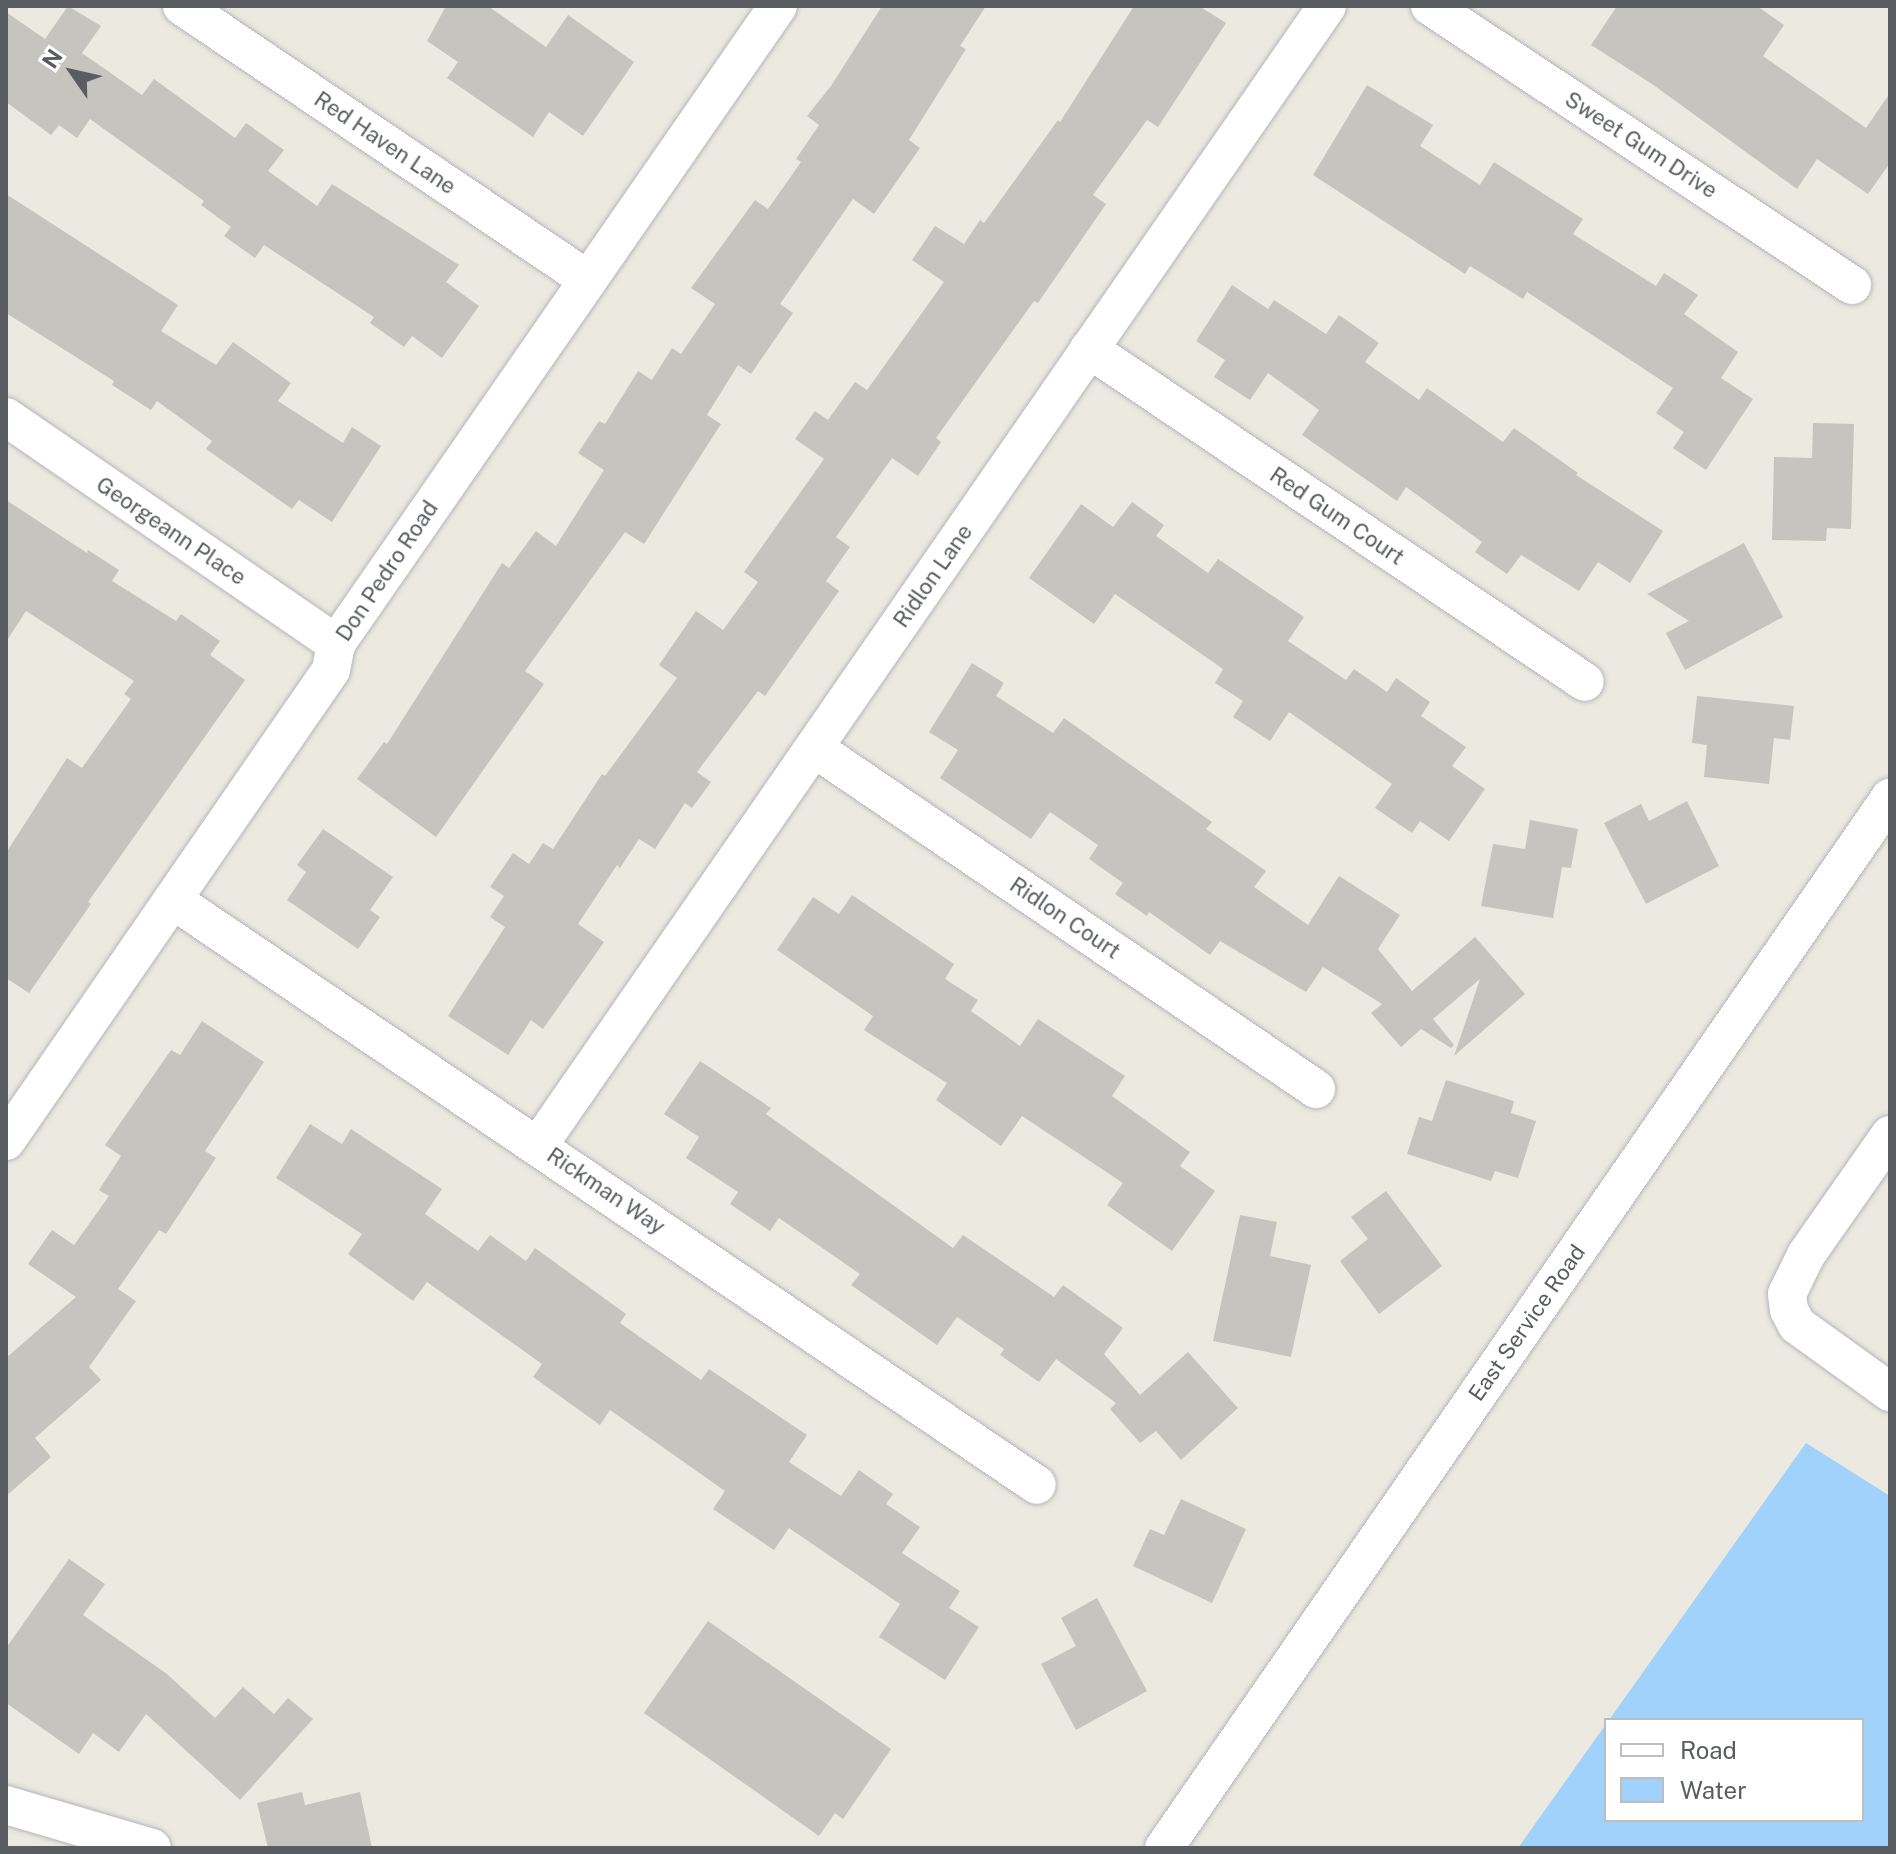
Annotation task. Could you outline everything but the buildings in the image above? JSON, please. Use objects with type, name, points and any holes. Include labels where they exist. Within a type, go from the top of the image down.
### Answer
[{"type":"street","name":"Red Haven Lane","points":[[182,6],[588,280]]},
{"type":"street","name":"Don Pedro Road","points":[[6,1141],[331,670],[336,644],[778,6]]},
{"type":"street","name":"Ridlon Lane","points":[[538,1146],[1327,6]]},
{"type":"street","name":"Sweet Gum Drive","points":[[1430,6],[1852,285]]},
{"type":"street","name":"Red Gum Court","points":[[1089,349],[1585,682]]},
{"type":"street","name":"Georgeann Place","points":[[6,417],[336,644]]},
{"type":"street","name":"Ridlon Court","points":[[814,748],[1316,1089]]},
{"type":"street","name":"East Service Road","points":[[1164,1848],[1890,798]]},
{"type":"street","name":"Rickman Way","points":[[173,900],[1037,1485]]},
{"type":"street","points":[[1890,1135],[1806,1255],[1787,1294],[1789,1310],[1797,1325],[1890,1392]]},
{"type":"street","points":[[6,1805],[152,1848]]},
{"type":"water","points":[[1806,1443],[1890,1496],[1890,1848],[1518,1848],[1604,1727],[1604,1822],[1864,1822],[1864,1718],[1610,1718]]}]
